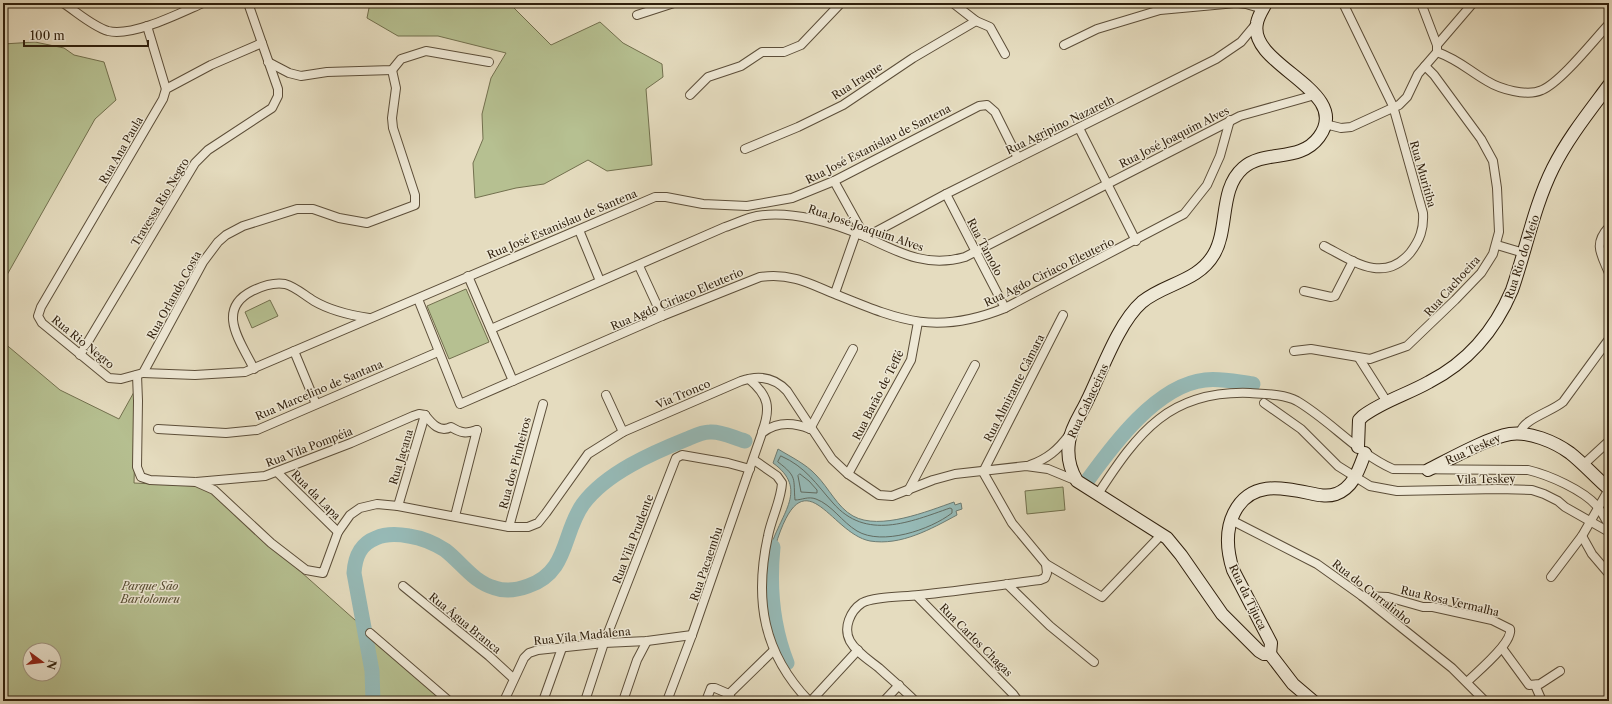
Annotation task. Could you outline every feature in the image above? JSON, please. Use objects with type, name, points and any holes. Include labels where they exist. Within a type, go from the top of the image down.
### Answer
[{"type":"main road","points":[[1264,6],[1256,24],[1257,35],[1261,44],[1269,54],[1316,94],[1325,113],[1325,124]]},
{"type":"main road","name":"Rua Rio do Meio","points":[[1361,450],[1359,420],[1368,412],[1430,382],[1463,360],[1478,346],[1488,333],[1506,304],[1524,253],[1540,200],[1553,168],[1569,140],[1609,84]]},
{"type":"main road","name":"Rua Cabaceiras","points":[[1077,481],[1071,471],[1068,460],[1071,431],[1120,333],[1134,310],[1149,297],[1192,277],[1207,264],[1219,244],[1231,185],[1237,174],[1252,162],[1303,150],[1313,144],[1319,137],[1325,124]]},
{"type":"main road","points":[[1520,433],[1562,448],[1609,489]]},
{"type":"main road","name":"Rua Teskey","points":[[1428,470],[1493,439],[1520,433]]},
{"type":"main road","name":"Rua da Tijuca","points":[[1270,654],[1272,648],[1271,643],[1233,570],[1230,561],[1228,539],[1231,520],[1243,500],[1252,493],[1262,490],[1278,487],[1327,496],[1342,491],[1356,477],[1361,450]]},
{"type":"main road","points":[[1077,481],[1162,534],[1178,550],[1222,614],[1259,651],[1264,654],[1270,654],[1293,684],[1313,701]]},
{"type":"street","points":[[63,3],[108,31],[122,31],[147,26],[203,3]]},
{"type":"street","name":"Travessa Rio Negro","points":[[80,355],[195,163],[208,150],[267,112],[276,103],[278,89],[248,3]]},
{"type":"street","points":[[637,15],[674,3]]},
{"type":"street","points":[[690,95],[708,78],[741,66],[762,52],[769,50],[784,52],[801,45],[841,3]]},
{"type":"street","points":[[953,3],[976,21],[990,27],[1005,54]]},
{"type":"street","points":[[1064,45],[1097,29],[1160,10],[1236,3],[1264,6]]},
{"type":"street","name":"Rua Muritiba","points":[[1324,246],[1353,262],[1374,269],[1392,268],[1408,254],[1421,236],[1424,225],[1423,213],[1393,106],[1343,3]]},
{"type":"street","points":[[1421,3],[1437,48],[1494,85],[1514,90],[1533,92],[1549,87],[1609,24]]},
{"type":"street","points":[[1325,124],[1336,128],[1351,127],[1403,102],[1437,48],[1474,3]]},
{"type":"street","name":"Rua Iraque","points":[[745,149],[798,127],[843,105],[913,58],[976,21]]},
{"type":"street","name":"Rua Agripino Nazareth","points":[[861,235],[1079,128],[1232,50],[1242,42],[1256,24]]},
{"type":"street","points":[[147,26],[166,89],[210,65],[262,43]]},
{"type":"street","points":[[268,62],[289,73],[301,76],[327,72],[392,70],[401,59],[426,50],[489,62]]},
{"type":"street","name":"Rua Cachoeira","points":[[1294,351],[1311,349],[1370,359],[1399,349],[1416,339],[1480,273],[1493,254],[1497,245],[1499,221],[1495,174],[1492,161],[1481,139],[1434,75],[1425,66]]},
{"type":"street","name":"Rua Orlando Costa","points":[[140,374],[203,262],[218,242],[226,235],[243,226],[297,209],[313,209],[339,218],[368,223],[415,205],[415,195],[393,128],[392,118],[396,88],[392,70]]},
{"type":"street","name":"Rua Ana Paula","points":[[38,313],[44,300],[163,99],[166,89]]},
{"type":"street","name":"Rua José Joaquim Alves","points":[[491,329],[600,281],[756,216],[790,215],[813,219],[861,235],[896,252],[931,261],[956,260],[975,253],[1230,120],[1254,111],[1316,94]]},
{"type":"street","name":"Rua José Estanislau de Santena","points":[[140,374],[223,374],[240,373],[254,369],[369,318],[655,197],[666,197],[703,204],[747,206],[792,198],[834,181],[979,106],[987,105],[995,112],[1018,158]]},
{"type":"street","name":"Rua Agdo Ciriaco Eleuterio","points":[[438,352],[460,404],[662,316],[746,282],[775,275],[800,280],[893,316],[918,322],[965,321],[1005,308],[1176,220],[1192,206],[1207,186],[1214,171],[1230,120]]},
{"type":"street","points":[[1079,128],[1136,241]]},
{"type":"street","points":[[834,181],[860,228],[861,235],[834,294]]},
{"type":"street","name":"Rua Tamolo","points":[[946,194],[975,253],[1005,308]]},
{"type":"street","points":[[1609,228],[1599,241],[1599,248],[1609,273]]},
{"type":"street","points":[[579,230],[600,281]]},
{"type":"street","points":[[1497,245],[1524,253]]},
{"type":"street","points":[[1304,291],[1331,297],[1335,296],[1353,262]]},
{"type":"street","points":[[639,266],[662,316]]},
{"type":"street","points":[[468,276],[514,381]]},
{"type":"street","points":[[254,369],[232,321],[233,308],[240,298],[260,287],[272,284],[285,284],[297,289],[314,301],[331,309],[369,318]]},
{"type":"street","points":[[418,298],[438,352]]},
{"type":"street","name":"Rua Rio Negro","points":[[38,313],[39,319],[42,323],[108,378],[121,379],[140,374]]},
{"type":"street","name":"Rua Almirante Câmara","points":[[983,472],[1063,315]]},
{"type":"street","name":"Rua Barão de Teffé","points":[[848,474],[911,360],[918,322]]},
{"type":"street","points":[[1520,433],[1522,426],[1526,423],[1554,410],[1563,402],[1609,339]]},
{"type":"street","points":[[762,433],[769,427],[783,423],[792,423],[810,429],[853,349]]},
{"type":"street","points":[[294,351],[316,404]]},
{"type":"street","name":"Rua Marcelino de Santana","points":[[158,429],[226,433],[248,431],[266,426],[438,352]]},
{"type":"street","points":[[1359,358],[1387,402]]},
{"type":"street","points":[[908,491],[975,365]]},
{"type":"street","name":"Rua Vila Pompéia","points":[[140,374],[138,473],[141,477],[150,480],[196,482],[265,476],[278,473],[412,416],[419,414],[425,415]]},
{"type":"street","name":"Via Tronco","points":[[196,482],[210,488],[271,543],[306,570],[324,573],[338,532],[350,515],[360,508],[377,504],[398,506],[509,527],[528,527],[538,523],[588,454],[623,432],[749,378],[762,378],[780,384],[793,400],[810,429],[832,459],[848,474],[879,495],[892,496],[944,477],[1026,466],[1048,469],[1077,481]]},
{"type":"street","name":"Rua Pacaembu","points":[[667,701],[754,460],[768,415],[766,401],[758,387],[749,378]]},
{"type":"street","points":[[1098,494],[1127,452],[1158,419],[1191,400],[1212,395],[1244,393],[1267,394],[1296,400],[1337,429],[1377,462],[1393,470],[1535,472],[1558,479],[1571,487],[1598,507],[1609,525]]},
{"type":"street","points":[[606,396],[623,432]]},
{"type":"street","name":"Vila Teskey","points":[[1264,403],[1293,422],[1338,466],[1370,486],[1397,491],[1498,489],[1532,490],[1558,501],[1564,507],[1609,532]]},
{"type":"street","name":"Rua dos Pinheiros","points":[[509,527],[543,404]]},
{"type":"street","points":[[425,415],[437,427],[442,429],[452,427],[460,433],[468,434],[477,430],[455,516]]},
{"type":"street","name":"Rua Jaçana","points":[[398,506],[425,415]]},
{"type":"street","points":[[1026,466],[1043,460],[1052,453],[1071,431]]},
{"type":"street","points":[[1583,465],[1609,441]]},
{"type":"street","name":"Rua Vila Prudente","points":[[584,701],[598,665],[604,643],[676,458],[682,455],[728,463],[750,469]]},
{"type":"street","points":[[754,460],[777,476],[782,483],[767,541],[763,571],[765,622],[774,651],[783,671],[810,701],[858,650]]},
{"type":"street","points":[[983,472],[1012,523],[1046,564],[1102,596],[1162,534]]},
{"type":"street","name":"Rua da Lapa","points":[[278,473],[338,532]]},
{"type":"street","points":[[1551,577],[1582,536],[1609,489]]},
{"type":"street","name":"Rua do Curralinho","points":[[1231,520],[1318,564],[1362,596],[1467,682],[1485,701]]},
{"type":"street","points":[[1582,536],[1592,554],[1609,574]]},
{"type":"street","name":"Rua Carlos Chagas","points":[[915,701],[850,641],[847,633],[848,624],[856,608],[865,602],[891,597],[917,596],[1040,580],[1045,578],[1047,573],[1046,564]]},
{"type":"street","points":[[1007,584],[1039,616],[1094,662]]},
{"type":"street","name":"Rua Água Branca","points":[[403,586],[489,656],[513,678]]},
{"type":"street","name":"Rua Carlos Chagas","points":[[917,596],[1014,694],[1018,701]]},
{"type":"street","name":"Rua Rosa Vermalha","points":[[1362,596],[1388,597],[1423,607],[1433,607],[1498,622],[1510,629],[1510,633],[1502,648],[1467,682]]},
{"type":"street","points":[[370,633],[450,701]]},
{"type":"street","name":"Rua Vila Madalena","points":[[504,701],[513,678],[529,653],[538,650],[604,643],[647,641],[692,635]]},
{"type":"street","points":[[623,701],[637,660],[647,641]]},
{"type":"street","points":[[543,701],[562,648]]},
{"type":"street","points":[[1502,648],[1526,682],[1535,685],[1560,671]]},
{"type":"street","points":[[706,701],[711,688],[715,688],[730,697],[774,651]]},
{"type":"street","points":[[884,701],[899,685]]},
{"type":"street","points":[[1535,685],[1542,701]]},
{"type":"green space","points":[[370,3],[506,3],[510,4],[551,45],[600,22],[623,43],[662,64],[663,77],[646,89],[652,165],[607,171],[588,160],[544,184],[516,188],[475,198],[473,163],[483,139],[482,114],[491,78],[506,53],[438,36],[398,36],[367,18]]},
{"type":"green space","points":[[35,42],[64,48],[74,55],[104,62],[116,100],[95,119],[3,282],[3,44]]},
{"type":"green space","points":[[466,289],[489,342],[449,359],[427,306]]},
{"type":"green space","points":[[270,300],[278,316],[252,328],[245,312]]},
{"type":"green space","name":"Parque São Bartolomeu","points":[[3,342],[60,390],[119,419],[134,392],[136,406],[134,483],[196,486],[210,491],[446,701],[3,701]]},
{"type":"green space","points":[[1063,487],[1065,510],[1027,514],[1025,491]]},
{"type":"water","points":[[778,449],[808,467],[821,480],[842,508],[853,516],[864,520],[890,521],[918,514],[954,502],[955,505],[961,503],[962,509],[956,511],[957,515],[926,531],[904,539],[882,542],[870,541],[855,535],[818,505],[807,501],[796,504],[786,519],[775,547],[771,546],[786,512],[791,492],[789,482],[784,473],[773,463]]},
{"type":"waterway","points":[[1087,481],[1123,435],[1138,419],[1153,405],[1170,393],[1187,384],[1205,380],[1223,380],[1253,384]]},
{"type":"waterway","points":[[373,701],[372,671],[354,573],[357,556],[362,547],[366,544],[380,536],[392,534],[423,539],[445,550],[468,572],[487,585],[503,590],[520,589],[541,580],[551,571],[558,562],[576,515],[583,504],[604,483],[630,465],[695,435],[704,433],[719,433],[745,441]]},
{"type":"waterway","points":[[773,547],[771,577],[773,606],[778,634],[787,663]]}]
